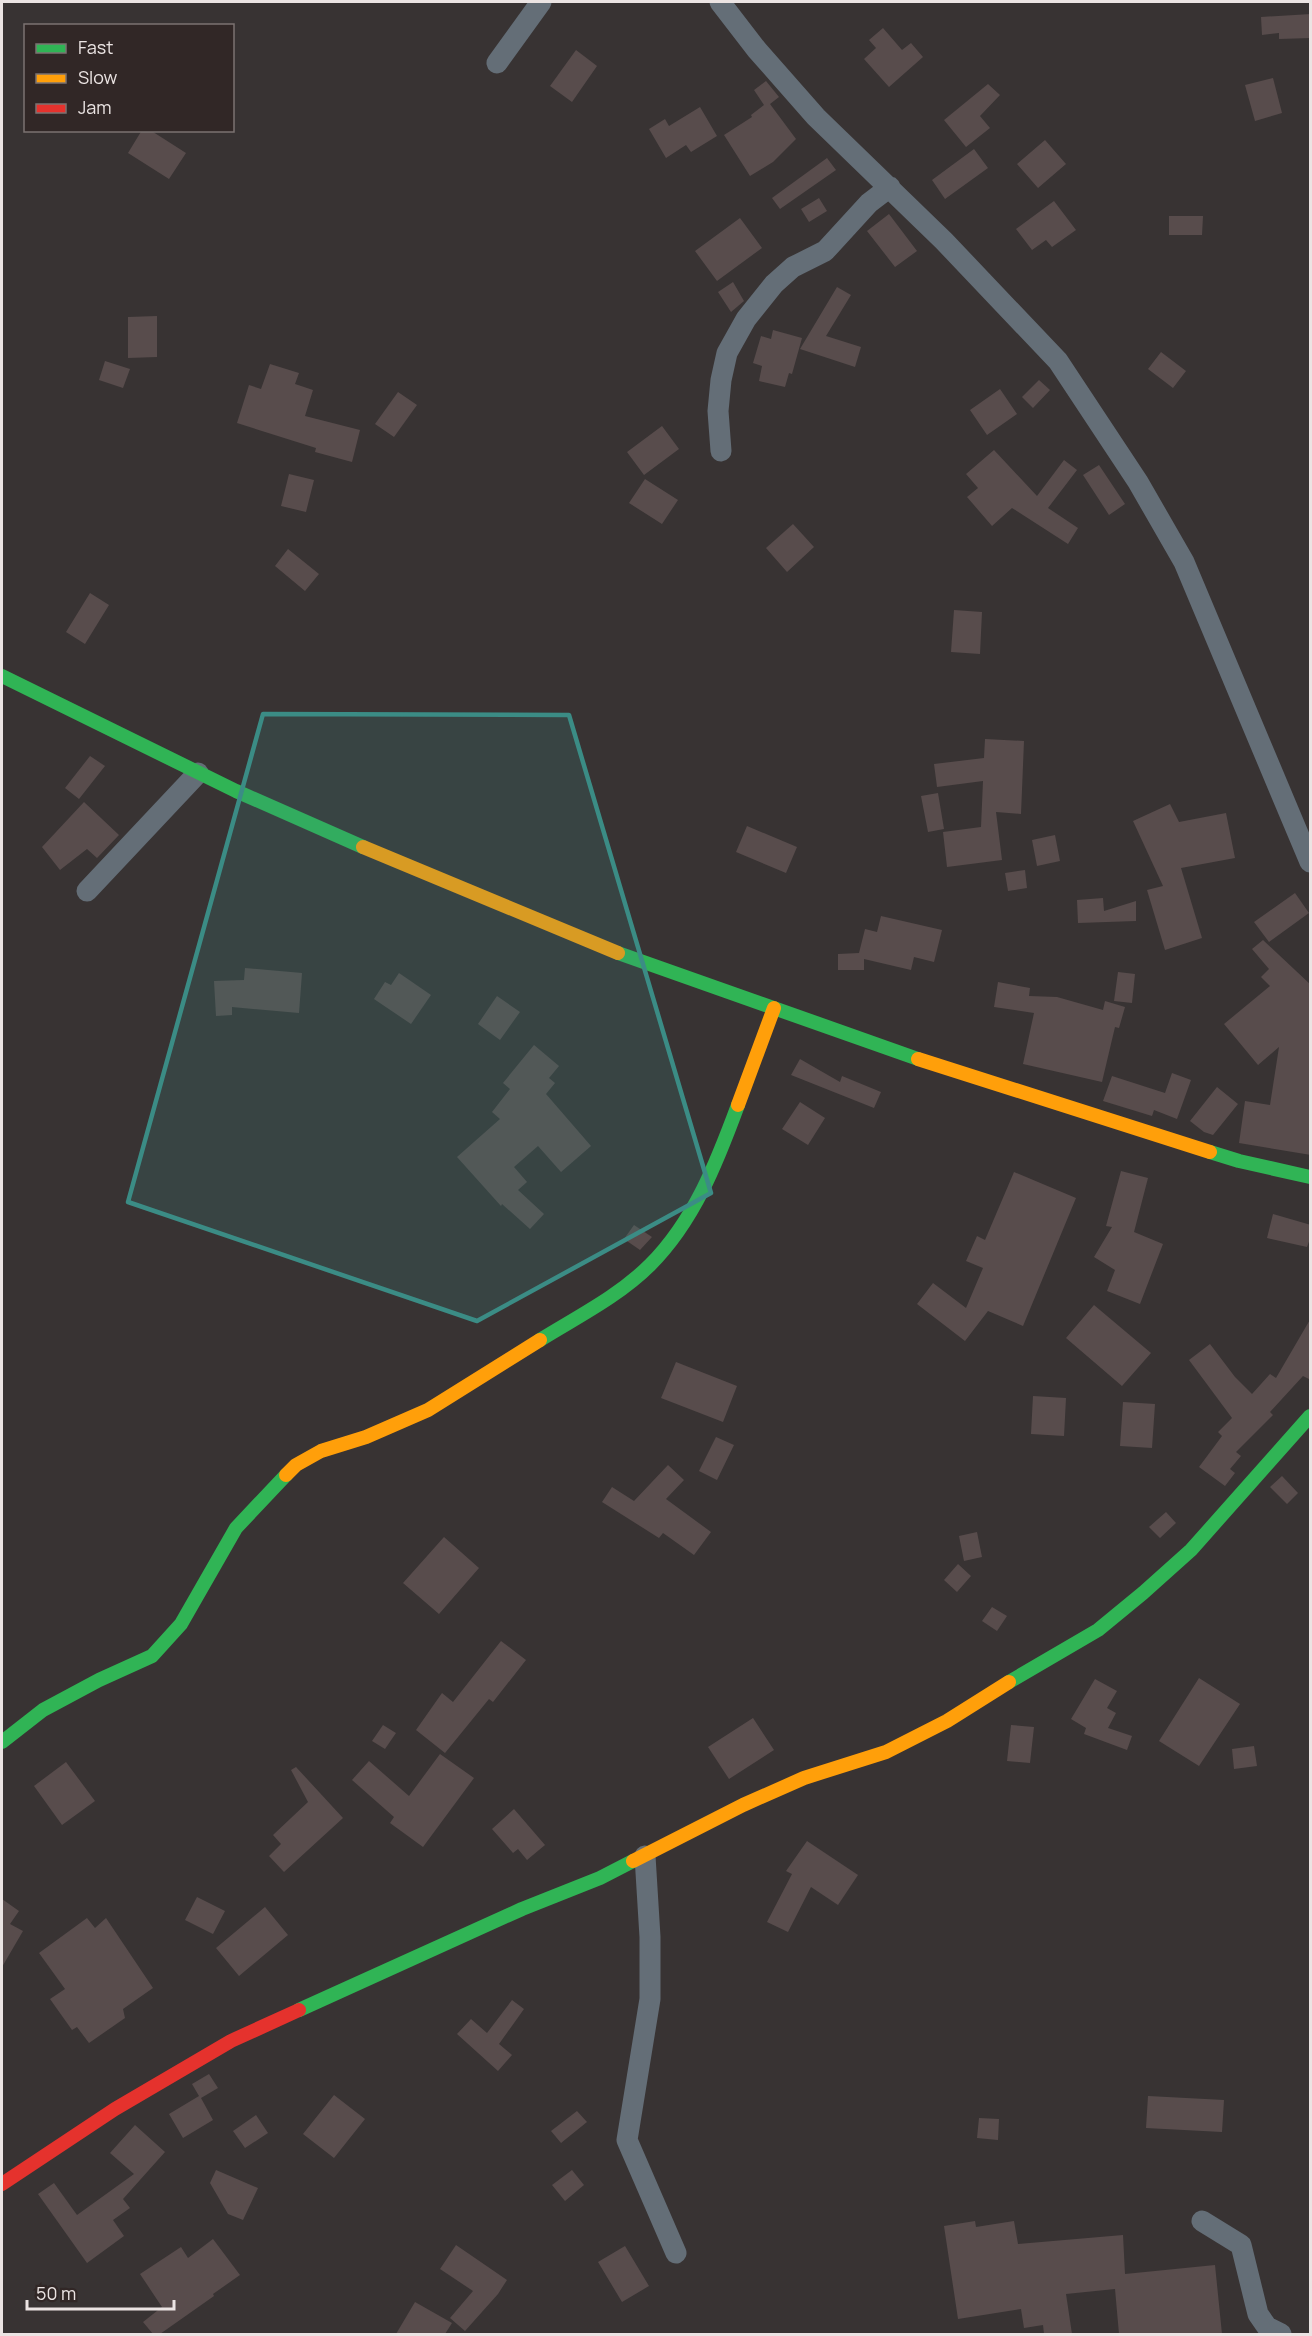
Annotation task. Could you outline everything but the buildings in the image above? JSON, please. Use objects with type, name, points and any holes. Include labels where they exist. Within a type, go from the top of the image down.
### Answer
[{"type":"street","points":[[497,63],[541,2]]},
{"type":"street","points":[[720,2],[757,50],[816,117],[890,187],[1058,361],[1138,482],[1184,562],[1311,861]]},
{"type":"street","points":[[721,451],[718,411],[721,380],[727,353],[746,319],[774,284],[793,267],[825,251],[869,203],[890,187]]},
{"type":"street","points":[[2,676],[198,773],[379,854],[599,946],[975,1078],[1239,1161],[1311,1177]]},
{"type":"street","points":[[87,891],[198,773]]},
{"type":"street","points":[[2,1742],[44,1710],[99,1680],[152,1656],[181,1624],[236,1528],[296,1465],[321,1451],[366,1437],[428,1410],[621,1289],[649,1266],[670,1243],[713,1172],[774,1008]]},
{"type":"street","points":[[2,2184],[115,2109],[231,2041],[522,1909],[600,1878],[743,1805],[804,1778],[896,1747],[947,1721],[1031,1668],[1098,1630],[1191,1550],[1311,1416]]},
{"type":"street","points":[[645,1856],[650,1936],[650,1999],[627,2140],[676,2253]]},
{"type":"street","points":[[1202,2221],[1241,2245],[1258,2314],[1267,2327],[1281,2334]]},
{"type":"highlighted area","points":[[263,714],[569,715],[711,1193],[477,1321],[128,1202]]},
{"type":"traffic: fast","points":[[2,676],[236,791],[363,847]]},
{"type":"traffic: fast","points":[[618,953],[918,1059]]},
{"type":"traffic: fast","points":[[540,1340],[625,1287],[666,1248],[703,1190],[738,1105]]},
{"type":"traffic: fast","points":[[1210,1152],[1310,1177]]},
{"type":"traffic: fast","points":[[1009,1682],[1098,1630],[1143,1593],[1191,1550],[1310,1416]]},
{"type":"traffic: fast","points":[[2,1742],[43,1710],[99,1680],[152,1656],[181,1624],[236,1528],[286,1475]]},
{"type":"traffic: fast","points":[[299,2010],[522,1909],[600,1878],[633,1861]]},
{"type":"traffic: slow","points":[[363,847],[618,953]]},
{"type":"traffic: slow","points":[[738,1105],[774,1008]]},
{"type":"traffic: slow","points":[[918,1059],[1210,1152]]},
{"type":"traffic: slow","points":[[286,1475],[296,1465],[321,1451],[366,1437],[428,1410],[540,1340]]},
{"type":"traffic: slow","points":[[633,1861],[743,1805],[804,1778],[886,1752],[947,1721],[1009,1682]]},
{"type":"traffic: jam","points":[[2,2184],[115,2109],[231,2041],[299,2010]]}]
